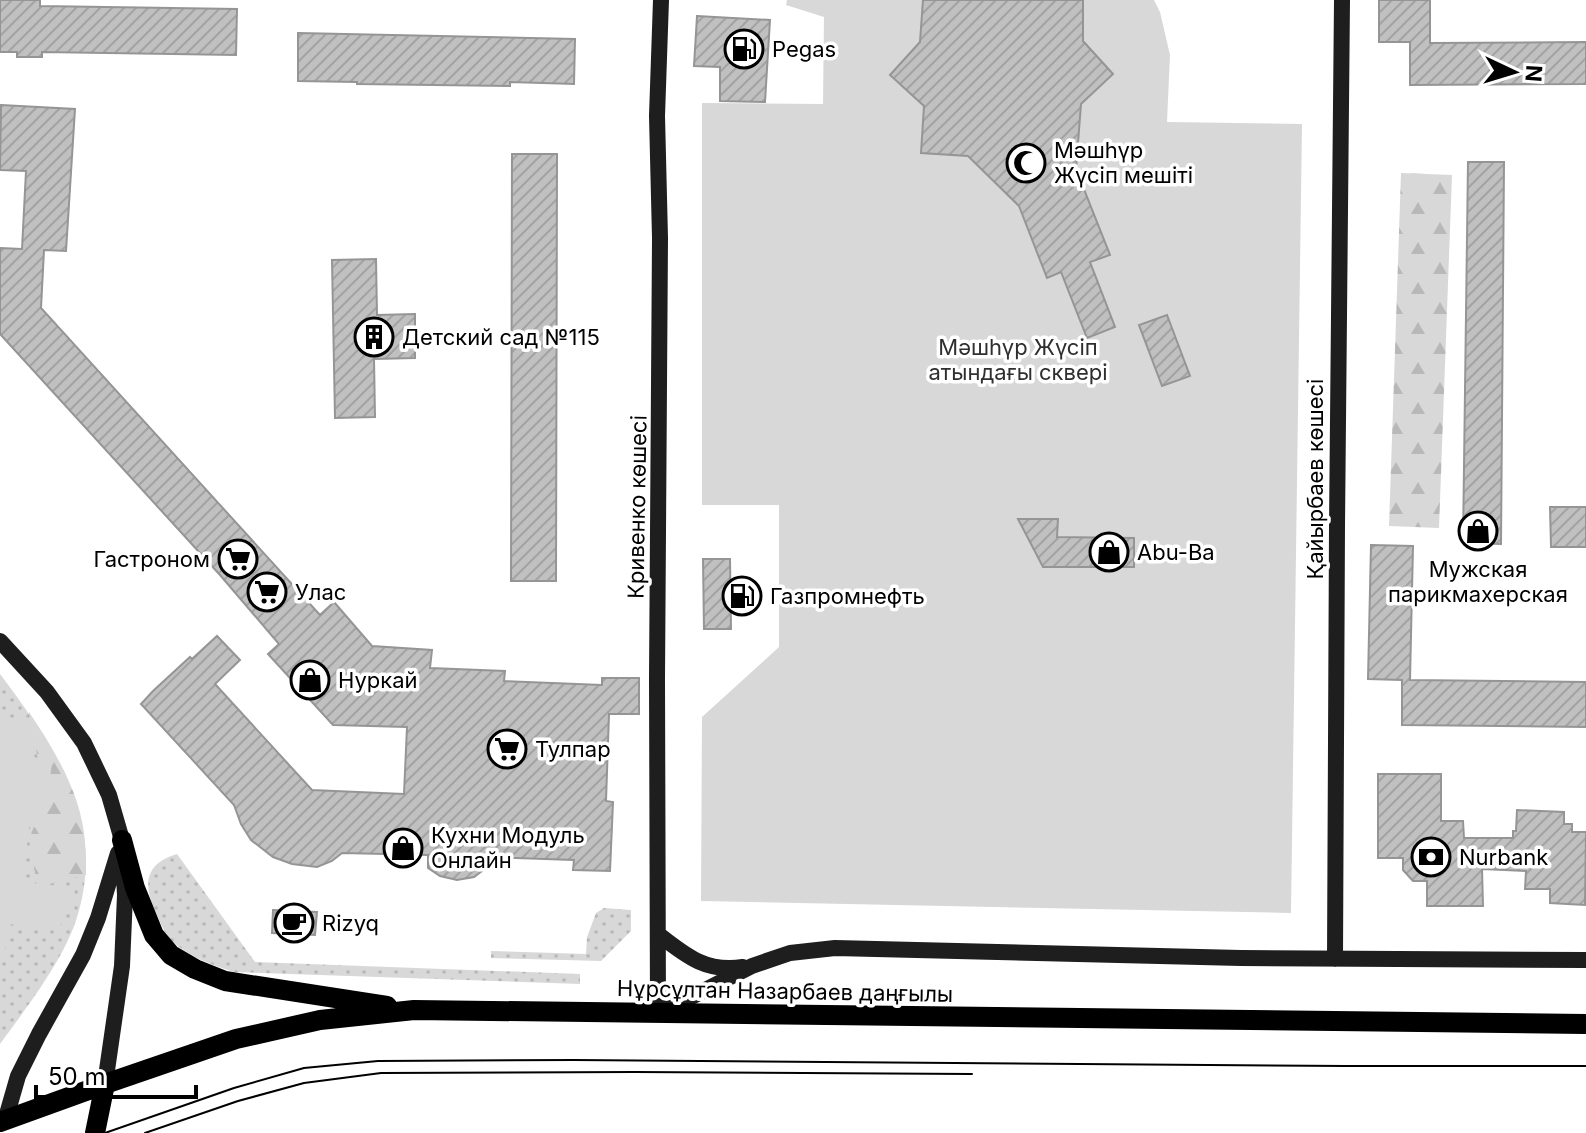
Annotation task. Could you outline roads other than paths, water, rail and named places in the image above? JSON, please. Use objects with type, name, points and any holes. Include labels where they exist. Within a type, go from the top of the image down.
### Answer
[{"type":"main road","points":[[122,840],[135,888],[154,935],[171,955],[183,962],[225,981],[414,1010]]},
{"type":"main road","name":"Нұрсұлтан Назарбаев даңғылы","points":[[3,1125],[105,1084],[236,1039],[320,1020],[414,1010],[1586,1024]]},
{"type":"main road","points":[[95,1133],[105,1084]]},
{"type":"street","name":"Кривенко көшесі","points":[[658,1014],[660,238],[657,116],[661,0]]},
{"type":"street","name":"Қайырбаев көшесі","points":[[1335,959],[1342,0]]},
{"type":"street","points":[[0,641],[47,692],[84,743],[109,795],[122,840],[125,933],[105,1084]]},
{"type":"street","points":[[3,1125],[18,1076],[83,955],[122,840]]},
{"type":"street","points":[[658,934],[697,962],[718,968],[752,966]]},
{"type":"street","points":[[658,1014],[752,966],[790,953],[835,948],[1335,959],[1586,960]]},
{"type":"tram line","points":[[105,1133],[234,1088],[304,1068],[378,1061],[1586,1066]]},
{"type":"tram line","points":[[145,1133],[238,1101],[304,1083],[381,1073],[972,1074]]},
{"type":"place","name":"Pegas","points":[[744,49]]},
{"type":"place","name":"Мәшһүр Жүсіп мешіті","points":[[1026,163]]},
{"type":"place","name":"Детский сад №115","points":[[374,337]]},
{"type":"place","name":"Мужская парикмахерская","points":[[1478,531]]},
{"type":"place","name":"Abu-Ba","points":[[1109,552]]},
{"type":"place","name":"Гастроном","points":[[238,559]]},
{"type":"place","name":"Улас","points":[[267,592]]},
{"type":"place","name":"Газпромнефть","points":[[742,596]]},
{"type":"place","name":"Нуркай","points":[[310,680]]},
{"type":"place","name":"Тулпар","points":[[507,749]]},
{"type":"place","name":"Кухни Модуль Онлайн","points":[[403,848]]},
{"type":"place","name":"Nurbank","points":[[1431,857]]},
{"type":"place","name":"Rizyq","points":[[294,923]]},
{"type":"park label","name":"Мәшһүр Жүсіп атындағы сквері","points":[[1018,360]]}]
